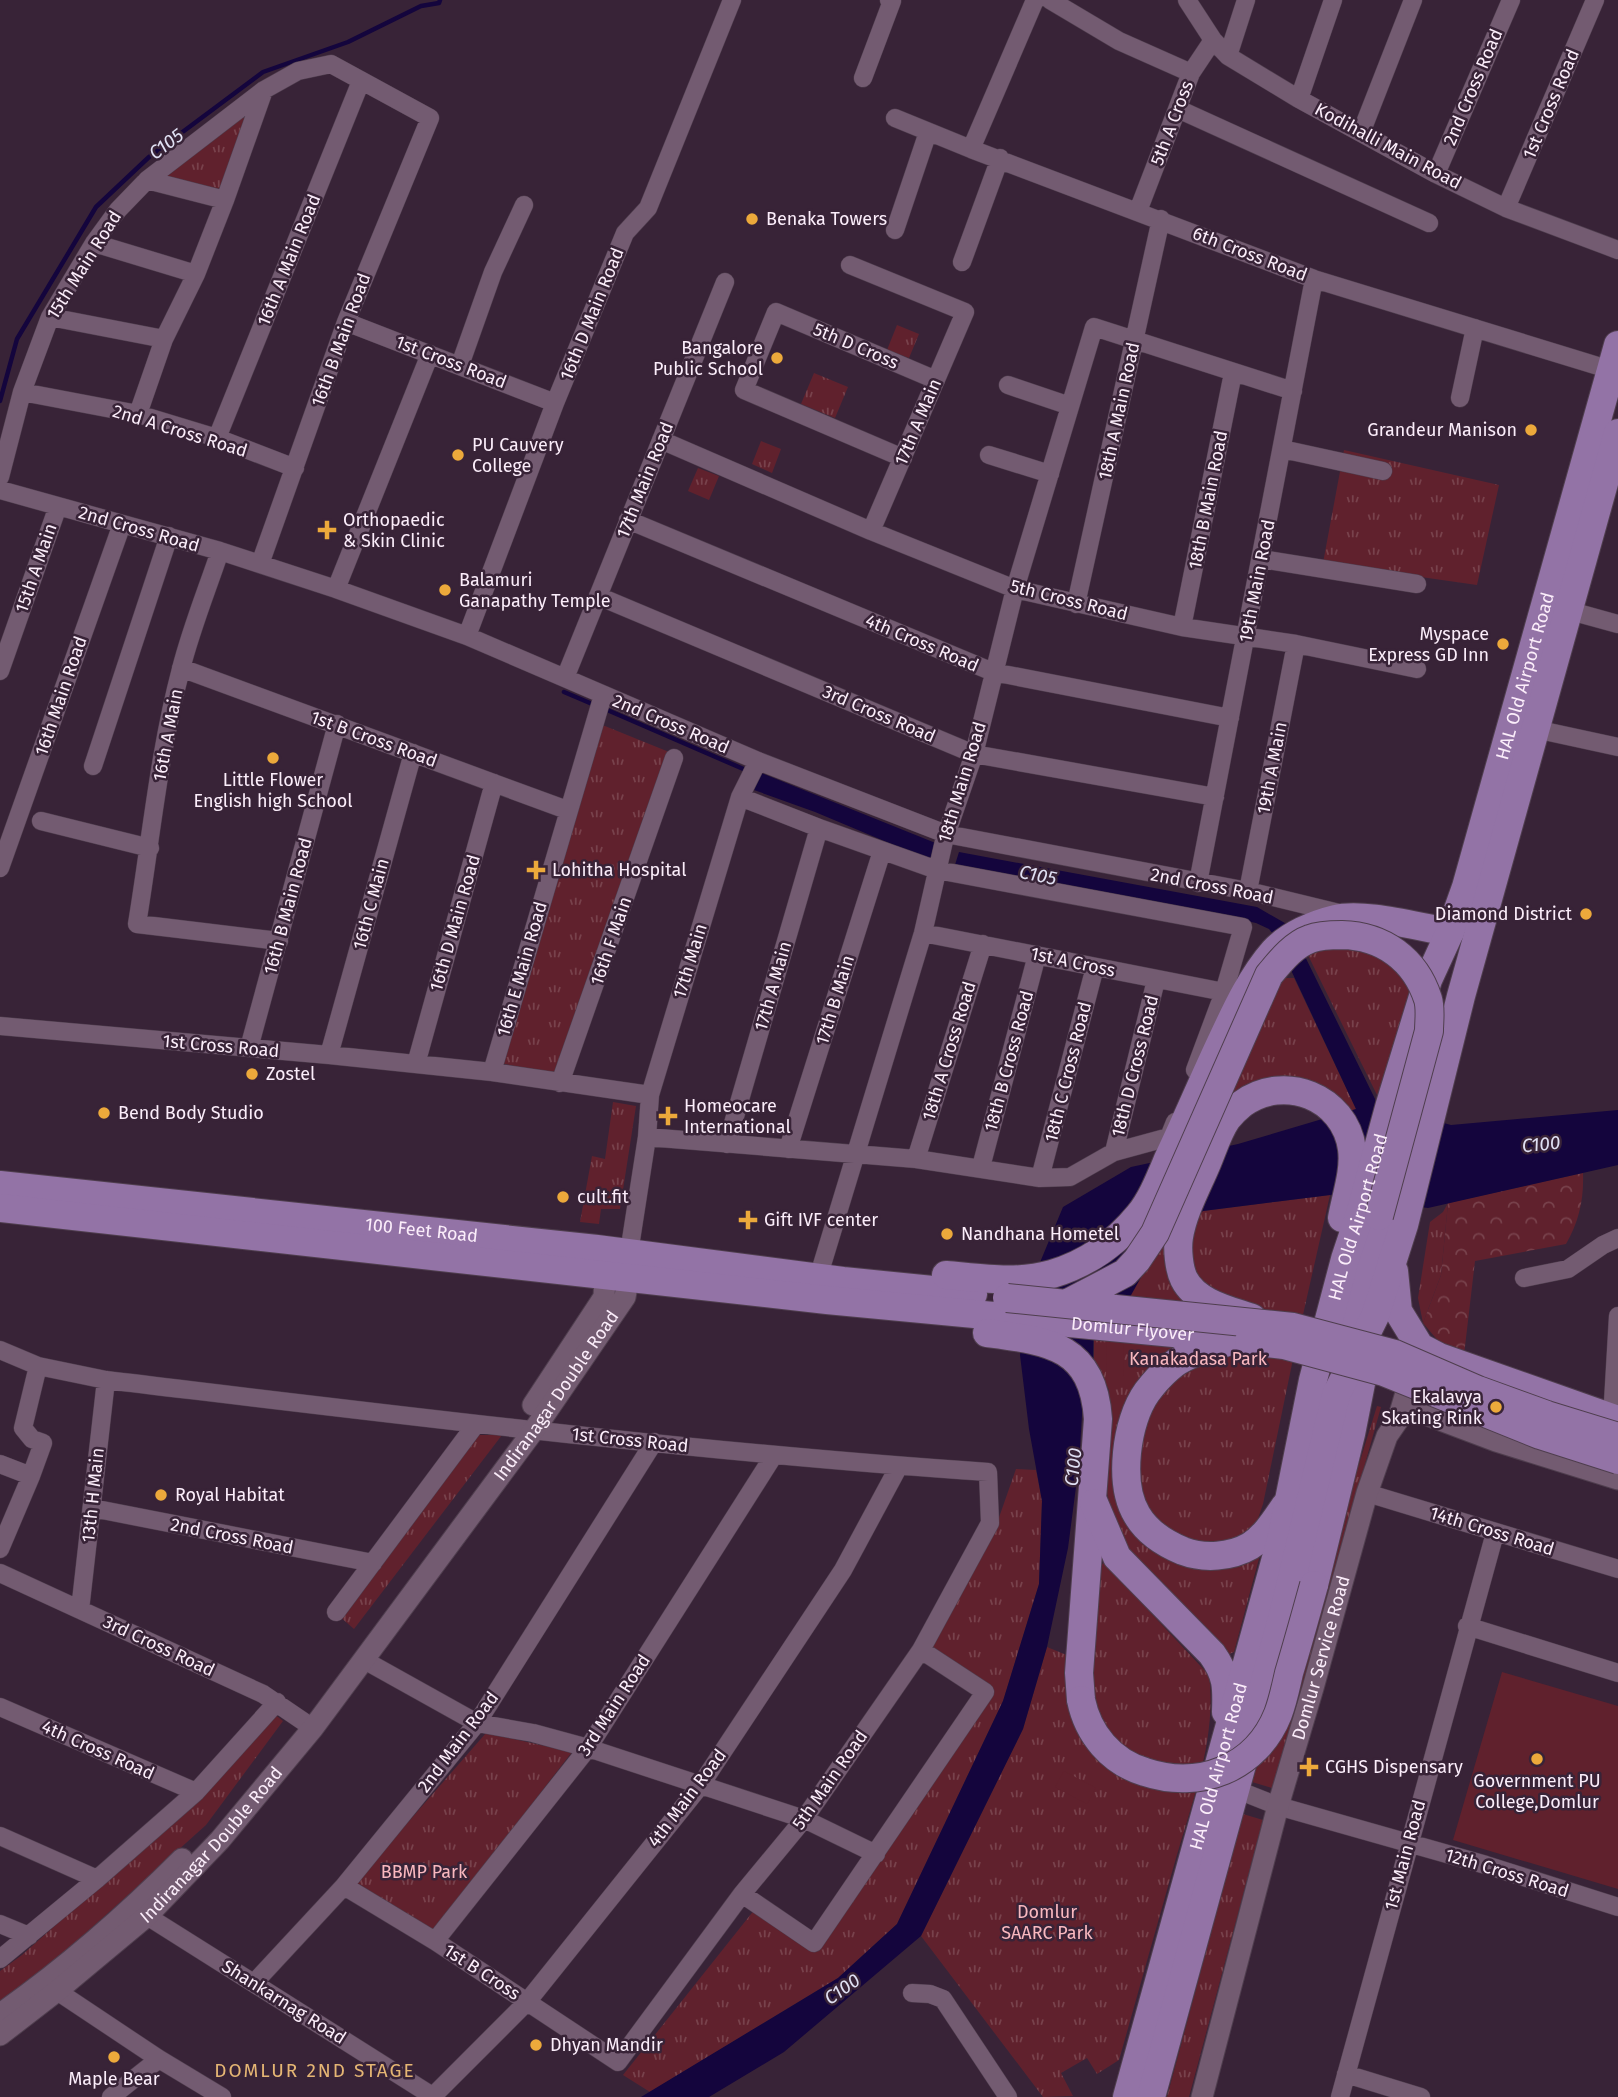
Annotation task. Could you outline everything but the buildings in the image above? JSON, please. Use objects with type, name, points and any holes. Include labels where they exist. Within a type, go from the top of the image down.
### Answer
[{"type":"main road","name":"HAL Old Airport Road","points":[[1151,2097],[1283,1615],[1336,1395],[1375,1316],[1393,1261],[1372,1214],[1390,1104],[1428,980],[1450,932],[1466,887],[1615,357]]},
{"type":"main road","name":"HAL Old Airport Road","points":[[1126,2097],[1281,1540],[1313,1380],[1345,1259],[1432,1115],[1461,996],[1546,732],[1567,610],[1618,433]]},
{"type":"main road","points":[[1375,1316],[1351,1434],[1314,1585],[1278,1715],[1261,1744],[1231,1769],[1183,1780],[1157,1776],[1122,1763],[1089,1726],[1081,1700],[1079,1673],[1098,1419],[1097,1395],[1089,1377],[1067,1352],[1045,1342],[1010,1317],[864,1317],[834,1287],[865,1267],[1000,1280],[1050,1274],[1098,1253],[1140,1214],[1155,1190],[1234,1015],[1253,980],[1285,942],[1334,919],[1353,916],[1450,932]]},
{"type":"main road","points":[[1066,1304],[1125,1273],[1155,1233],[1269,975],[1285,956],[1308,939],[1329,935],[1354,935],[1376,940],[1392,948],[1407,961],[1420,981],[1429,1001],[1429,1031],[1372,1214],[1336,1395]]},
{"type":"main road","points":[[1270,1325],[1198,1297],[1184,1279],[1180,1260],[1178,1241],[1182,1223],[1227,1119],[1242,1104],[1276,1091],[1302,1092],[1330,1105],[1346,1128],[1352,1149],[1352,1167],[1372,1214]]},
{"type":"main road","name":"100 Feet Road","points":[[0,1185],[834,1287]]},
{"type":"main road","name":"100 Feet Road","points":[[0,1208],[623,1260]]},
{"type":"main road","points":[[1393,1261],[1398,1311],[1420,1347],[1616,1425]]},
{"type":"main road","name":"Domlur Flyover","points":[[834,1287],[1010,1317],[1284,1345],[1384,1372],[1541,1435],[1618,1460]]},
{"type":"main road","name":"Domlur Flyover","points":[[1010,1317],[1066,1304],[1293,1327],[1395,1354],[1478,1390],[1547,1415],[1616,1425]]},
{"type":"main road","points":[[1236,1339],[1184,1358],[1170,1367],[1146,1393],[1133,1423],[1127,1453],[1126,1483],[1137,1515],[1161,1539],[1175,1547],[1205,1556],[1222,1555],[1251,1545],[1264,1534],[1287,1504]]},
{"type":"main road","points":[[1092,1498],[1117,1557],[1212,1654],[1222,1668],[1227,1686],[1224,1750]]},
{"type":"street","name":"16th D Main Road","points":[[467,636],[555,403],[625,233],[648,208],[732,0]]},
{"type":"street","points":[[863,78],[892,1],[889,0]]},
{"type":"street","points":[[971,149],[1035,0]]},
{"type":"street","points":[[1051,0],[1119,41],[1191,74]]},
{"type":"street","name":"Kodihalli Main Road","points":[[1187,0],[1213,40],[1228,57],[1299,99],[1436,174],[1506,208],[1618,250]]},
{"type":"street","points":[[1228,57],[1246,0]]},
{"type":"street","points":[[1299,99],[1334,0]]},
{"type":"street","points":[[1361,133],[1413,0]]},
{"type":"street","name":"2nd Cross Road","points":[[1436,174],[1511,0]]},
{"type":"street","name":"1st Cross Road","points":[[1506,208],[1595,0]]},
{"type":"street","name":"5th A Cross","points":[[1138,211],[1191,74],[1213,40]]},
{"type":"street","name":"15th Main Road","points":[[0,477],[22,393],[50,317],[94,243],[131,194],[147,180],[264,90],[298,71],[331,64],[430,118]]},
{"type":"street","name":"16th A Main Road","points":[[216,438],[361,81]]},
{"type":"street","points":[[138,414],[164,339],[197,274],[264,90]]},
{"type":"street","points":[[1178,109],[1429,223]]},
{"type":"street","name":"16th B Main Road","points":[[260,564],[345,322],[430,118]]},
{"type":"street","name":"6th Cross Road","points":[[895,118],[1314,279],[1475,328],[1615,357]]},
{"type":"street","points":[[895,230],[929,132]]},
{"type":"street","points":[[962,262],[1000,158]]},
{"type":"street","points":[[147,180],[225,200]]},
{"type":"street","points":[[460,365],[493,272],[524,205]]},
{"type":"street","name":"18th A Main Road","points":[[1076,604],[1161,219]]},
{"type":"street","points":[[94,243],[197,274]]},
{"type":"street","name":"17th A Main","points":[[850,265],[965,312],[872,531]]},
{"type":"street","name":"19th Main Road","points":[[1198,883],[1314,279]]},
{"type":"street","name":"17th Main Road","points":[[565,678],[725,282]]},
{"type":"street","name":"5th D Cross","points":[[903,458],[744,390],[776,312],[936,380]]},
{"type":"street","points":[[50,317],[164,339]]},
{"type":"street","name":"1st Cross Road","points":[[345,322],[555,403]]},
{"type":"street","name":"18th Main Road","points":[[834,1287],[857,1155],[923,933],[945,837],[974,754],[1016,589],[1094,327],[1134,342]]},
{"type":"street","points":[[1460,398],[1475,328]]},
{"type":"street","points":[[1134,342],[1293,391]]},
{"type":"street","points":[[336,589],[430,354]]},
{"type":"street","name":"18th B Main Road","points":[[1182,627],[1233,373]]},
{"type":"street","points":[[1008,385],[1070,406]]},
{"type":"street","name":"2nd A Cross Road","points":[[22,393],[138,414],[216,438],[295,468]]},
{"type":"street","name":"5th Cross Road","points":[[661,440],[872,531],[1016,589],[1182,627],[1296,644],[1417,669]]},
{"type":"street","points":[[1282,449],[1383,471]]},
{"type":"street","points":[[989,455],[1050,474]]},
{"type":"street","name":"2nd Cross Road","points":[[0,490],[220,551],[467,636],[565,678],[599,707],[945,837],[1248,891],[1353,916]]},
{"type":"street","name":"15th A Main","points":[[0,671],[58,506]]},
{"type":"street","name":"4th Cross Road","points":[[628,520],[993,673],[1230,718]]},
{"type":"street","name":"16th Main Road","points":[[0,868],[122,524]]},
{"type":"street","points":[[93,766],[169,536]]},
{"type":"street","name":"16th A Main","points":[[220,551],[181,668],[153,810],[150,848],[137,924],[279,940]]},
{"type":"street","points":[[1261,559],[1417,584]]},
{"type":"street","name":"3rd Cross Road","points":[[598,596],[974,754],[1214,797]]},
{"type":"street","points":[[1567,610],[1618,624]]},
{"type":"street","name":"19th A Main","points":[[1248,891],[1296,644]]},
{"type":"street","name":"1st B Cross Road","points":[[181,668],[337,723],[568,810]]},
{"type":"street","name":"16th E Main Road","points":[[492,1072],[599,707]]},
{"type":"street","name":"16th B Main Road","points":[[249,1048],[337,723]]},
{"type":"street","points":[[1546,732],[1618,747]]},
{"type":"street","name":"16th C Main","points":[[330,1055],[413,753]]},
{"type":"street","name":"16th F Main","points":[[560,1083],[674,758]]},
{"type":"street","points":[[623,1260],[647,1137],[916,1159],[1040,1178],[1070,1177],[1114,1152],[1169,1137],[1224,992],[1243,927],[937,867],[882,851],[819,828],[742,792],[756,765]]},
{"type":"street","name":"16th D Main Road","points":[[416,1064],[494,783]]},
{"type":"street","name":"17th Main","points":[[647,1137],[650,1095],[742,792]]},
{"type":"street","points":[[41,821],[150,848]]},
{"type":"street","name":"17th A Main","points":[[727,1144],[819,828]]},
{"type":"street","name":"17th B Main","points":[[788,1149],[882,851]]},
{"type":"street","name":"1st A Cross","points":[[923,933],[1224,992]]},
{"type":"street","name":"18th A Cross Road","points":[[916,1159],[983,944]]},
{"type":"street","name":"18th B Cross Road","points":[[981,1167],[1037,954]]},
{"type":"street","name":"18th C Cross Road","points":[[1040,1178],[1095,967]]},
{"type":"street","name":"18th D Cross Road","points":[[1114,1152],[1156,980]]},
{"type":"street","name":"1st Cross Road","points":[[0,1026],[492,1072],[650,1095]]},
{"type":"street","points":[[1524,1278],[1568,1269],[1618,1238]]},
{"type":"street","name":"Indiranagar Double Road","points":[[0,2035],[57,1991],[220,1840],[625,1297],[623,1260]]},
{"type":"street","points":[[1616,1425],[1618,1316]]},
{"type":"street","name":"Domlur Service Road","points":[[1202,2097],[1278,1806],[1367,1493],[1387,1436],[1398,1420],[1420,1347]]},
{"type":"street","name":"1st Cross Road","points":[[0,1350],[38,1366],[106,1380],[476,1424],[774,1455],[988,1472]]},
{"type":"street","points":[[0,1549],[43,1443],[32,1439],[23,1428],[38,1366]]},
{"type":"street","name":"13th H Main","points":[[80,1610],[106,1380]]},
{"type":"street","points":[[1403,1406],[1496,1441],[1618,1479]]},
{"type":"street","points":[[336,1612],[476,1424]]},
{"type":"street","name":"Indiranagar Double Road","points":[[308,1724],[364,1660],[526,1429]]},
{"type":"street","name":"2nd Main Road","points":[[254,1983],[344,1886],[477,1723],[654,1442]]},
{"type":"street","name":"3rd Main Road","points":[[435,1941],[588,1748],[774,1455]]},
{"type":"street","points":[[0,1464],[31,1476]]},
{"type":"street","name":"4th Main Road","points":[[433,2097],[527,2002],[700,1786],[843,1570],[899,1466]]},
{"type":"street","name":"5th Main Road","points":[[618,2062],[742,1894],[804,1819],[921,1650],[990,1523],[988,1472]]},
{"type":"street","name":"14th Cross Road","points":[[1367,1493],[1618,1569]]},
{"type":"street","name":"2nd Cross Road","points":[[92,1508],[373,1563]]},
{"type":"street","name":"1st Main Road","points":[[1340,2097],[1494,1533]]},
{"type":"street","name":"3rd Cross Road","points":[[0,1573],[277,1702],[308,1724]]},
{"type":"street","points":[[1467,1626],[1618,1673]]},
{"type":"street","points":[[742,1894],[814,1943],[985,1692],[921,1650]]},
{"type":"street","points":[[364,1660],[477,1723],[533,1733],[588,1748],[804,1819],[876,1854]]},
{"type":"street","points":[[0,1959],[97,1879],[195,1792],[277,1702]]},
{"type":"street","name":"4th Cross Road","points":[[0,1707],[195,1792]]},
{"type":"street","name":"12th Cross Road","points":[[1235,1789],[1278,1806],[1409,1843],[1618,1908]]},
{"type":"street","points":[[0,1836],[97,1879]]},
{"type":"street","name":"1st B Cross","points":[[344,1886],[435,1941],[618,2062]]},
{"type":"street","name":"Indiranagar Double Road","points":[[0,2014],[141,1911]]},
{"type":"street","name":"Shankarnag Road","points":[[141,1911],[433,2097]]},
{"type":"street","points":[[0,1924],[29,1936]]},
{"type":"street","points":[[57,1991],[222,2097]]},
{"type":"street","points":[[912,1993],[930,1994],[943,1999],[1008,2097]]},
{"type":"street","points":[[111,2097],[159,2059]]},
{"type":"street","points":[[1346,2074],[1421,2097]]},
{"type":"green space","points":[[260,102],[224,194],[162,178]]},
{"type":"green space","points":[[897,325],[919,334],[909,358],[887,350]]},
{"type":"green space","points":[[814,373],[848,387],[835,418],[801,404]]},
{"type":"green space","points":[[761,441],[781,449],[772,473],[752,464]]},
{"type":"green space","points":[[1344,450],[1499,485],[1477,585],[1323,563]]},
{"type":"green space","points":[[698,468],[719,476],[709,500],[688,491]]},
{"type":"green space","points":[[600,724],[674,754],[557,1075],[500,1063]]},
{"type":"green space","points":[[1376,937],[1421,955],[1380,1101],[1303,945]]},
{"type":"green space","points":[[1279,978],[1294,978],[1356,1109],[1346,1113],[1325,1089],[1219,1114]]},
{"type":"green space","points":[[613,1102],[636,1106],[620,1209],[601,1209],[599,1224],[580,1222],[592,1156],[605,1159]]},
{"type":"green space","points":[[1583,1173],[1580,1210],[1566,1244],[1475,1261],[1464,1355],[1445,1349],[1423,1323],[1441,1275],[1448,1203]]},
{"type":"green space","name":"Kanakadasa Park","points":[[1330,1195],[1263,1504],[1251,1539],[1261,1551],[1234,1652],[1227,1655],[1118,1540],[1107,1493],[1111,1419],[1109,1390],[1094,1364],[1094,1308],[1163,1238],[1203,1211]]},
{"type":"green space","points":[[1448,1203],[1441,1275],[1423,1323],[1418,1298],[1430,1222],[1443,1212]]},
{"type":"green space","points":[[1107,1342],[1124,1342],[1123,1376],[1106,1376]]},
{"type":"green space","points":[[1377,1406],[1381,1407],[1275,1784],[1272,1788],[1252,1782],[1281,1678],[1321,1587]]},
{"type":"green space","points":[[475,1435],[502,1435],[354,1629],[339,1616]]},
{"type":"green space","points":[[1016,1469],[1036,1470],[1042,1501],[1039,1584],[1003,1701],[897,1924],[838,1978],[650,2092],[623,2075],[755,1909],[815,1951],[990,1691],[927,1643],[996,1526]]},
{"type":"green space","name":"Domlur SAARC Park","points":[[1104,1563],[1209,1675],[1210,1721],[1196,1791],[1119,2060],[1097,2074],[1087,2058],[1061,2073],[1073,2096],[1043,2097],[921,1936],[1023,1729],[1047,1647],[1069,1656],[1076,1580]]},
{"type":"green space","name":"Government PU College,Domlur","points":[[1502,1672],[1618,1706],[1618,1889],[1453,1840]]},
{"type":"green space","points":[[273,1713],[283,1721],[206,1825],[38,1976],[0,2004],[0,1971],[22,1955],[189,1806]]},
{"type":"green space","name":"BBMP Park","points":[[486,1733],[572,1752],[433,1932],[354,1884]]},
{"type":"green space","points":[[1064,1771],[1096,1788],[1087,1804],[1055,1787]]},
{"type":"green space","points":[[1243,1814],[1263,1820],[1189,2097],[1167,2097]]},
{"type":"water","points":[[759,772],[938,844],[932,861],[815,812],[754,790]]},
{"type":"water","name":"C100","points":[[959,852],[1257,907],[1290,926],[1378,1105],[1451,1125],[1618,1110],[1618,1165],[1428,1208],[1330,1195],[1203,1211],[1163,1238],[1130,1297],[1094,1308],[1093,1364],[1083,1398],[1079,1464],[1068,1548],[1047,1647],[1023,1729],[921,1936],[784,2052],[709,2097],[641,2097],[838,1978],[897,1924],[1003,1701],[1039,1584],[1042,1501],[1029,1429],[1020,1355],[1036,1272],[1063,1207],[1131,1167],[1238,1144],[1356,1109],[1276,938],[1269,929],[1256,923],[1194,910],[954,868]]},
{"type":"waterway","name":"C105","points":[[0,401],[17,339],[96,207],[149,157],[263,72],[348,42],[421,6],[439,3],[440,0]]},
{"type":"waterway","name":"C105","points":[[564,692],[597,706]]},
{"type":"waterway","name":"C105","points":[[605,709],[748,771]]},
{"type":"place","name":"Benaka Towers","points":[[752,219]]},
{"type":"place","name":"Bangalore Public School","points":[[777,358]]},
{"type":"place","name":"Grandeur Manison","points":[[1531,430]]},
{"type":"place","name":"PU Cauvery College","points":[[458,455]]},
{"type":"place","name":"Orthopaedic & Skin Clinic","points":[[327,530]]},
{"type":"place","name":"Balamuri Ganapathy Temple","points":[[445,590]]},
{"type":"place","name":"Myspace Express GD Inn","points":[[1503,644]]},
{"type":"place","name":"Little Flower English high School","points":[[273,758]]},
{"type":"place","name":"Lohitha Hospital","points":[[536,870]]},
{"type":"place","name":"Diamond District","points":[[1586,914]]},
{"type":"place","name":"Zostel","points":[[252,1074]]},
{"type":"place","name":"Bend Body Studio","points":[[104,1113]]},
{"type":"place","name":"Homeocare International","points":[[668,1116]]},
{"type":"place","name":"cult.fit","points":[[563,1197]]},
{"type":"place","name":"Gift IVF center","points":[[748,1220]]},
{"type":"place","name":"Nandhana Hometel","points":[[947,1234]]},
{"type":"place","name":"Ekalavya Skating Rink","points":[[1496,1407]]},
{"type":"place","name":"Royal Habitat","points":[[161,1495]]},
{"type":"place","name":"Government PU College,Domlur","points":[[1537,1759]]},
{"type":"place","name":"CGHS Dispensary","points":[[1309,1767]]},
{"type":"place","name":"Dhyan Mandir","points":[[536,2045]]},
{"type":"place","name":"Maple Bear","points":[[114,2057]]},
{"type":"district","name":"DOMLUR 2ND STAGE","points":[[315,2070]]}]
